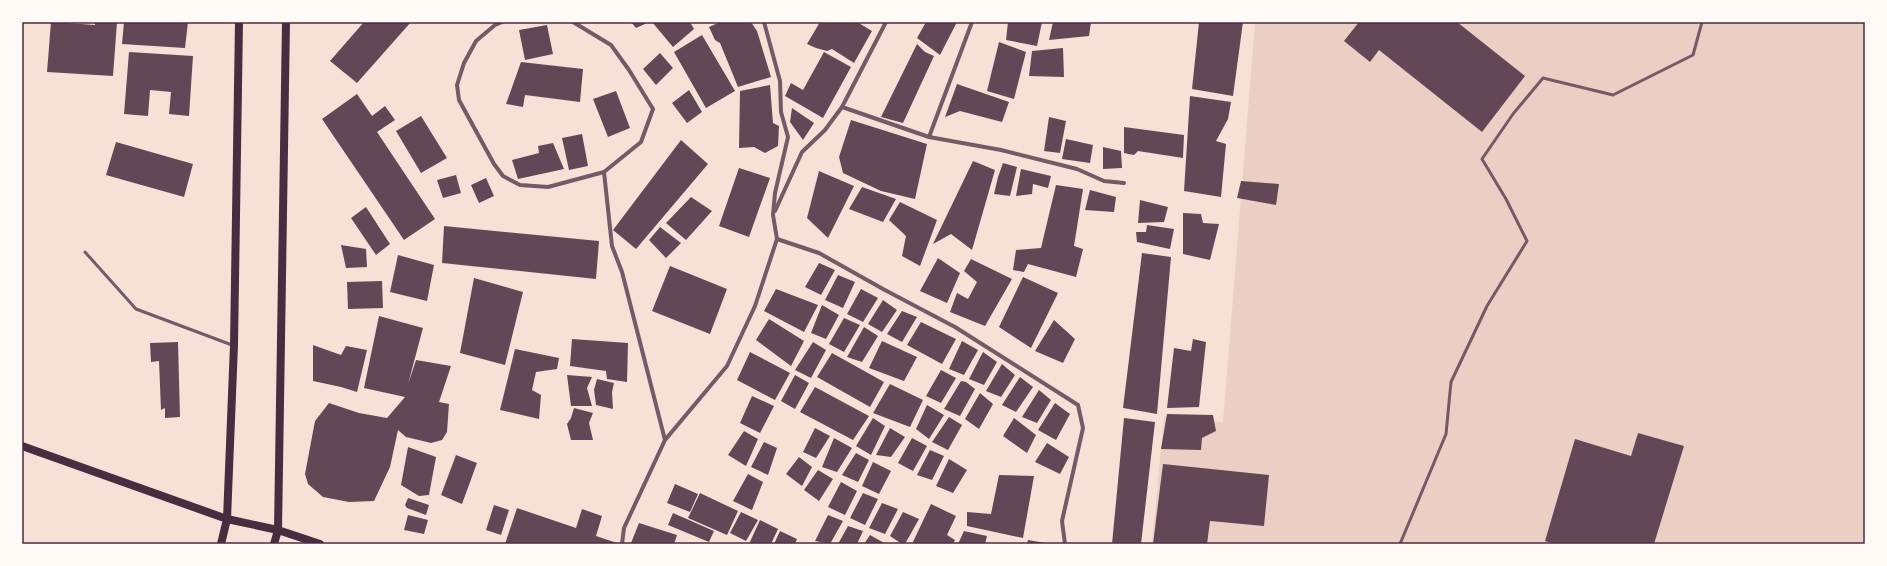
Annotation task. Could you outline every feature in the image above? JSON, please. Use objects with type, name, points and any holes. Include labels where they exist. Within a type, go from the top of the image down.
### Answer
[{"type":"main road","points":[[221,544],[227,519],[234,345],[239,22]]},
{"type":"main road","points":[[274,544],[278,530],[286,22]]},
{"type":"main road","points":[[22,446],[227,519],[278,530],[320,544]]},
{"type":"street","points":[[502,22],[495,25],[476,41],[464,64],[457,85],[459,100],[494,164],[503,176],[520,185],[548,187],[604,172],[641,142],[653,109],[629,70],[611,45],[573,22]]},
{"type":"street","points":[[622,544],[624,528],[665,440],[727,366],[755,306],[777,239],[773,215],[775,193],[788,137],[781,112],[780,81],[764,22]]},
{"type":"street","points":[[773,215],[802,152],[825,130],[842,107],[886,22]]},
{"type":"street","points":[[929,137],[972,22]]},
{"type":"street","points":[[842,107],[929,137],[1001,150],[1077,169],[1104,181],[1124,183]]},
{"type":"street","points":[[604,172],[612,246],[622,272],[665,440]]},
{"type":"street","points":[[777,239],[818,253],[883,290],[955,327],[1078,405],[1084,428],[1062,521],[1065,544]]},
{"type":"lane","points":[[1400,544],[1446,434],[1451,382],[1487,306],[1527,241],[1506,200],[1482,159],[1513,114],[1543,78],[1613,95],[1693,54],[1702,22]]},
{"type":"lane","points":[[85,252],[136,309],[234,345]]},
{"type":"shaded area","points":[[1255,22],[1865,22],[1865,544],[1152,544],[1164,416],[1223,422]]},
{"type":"building","points":[[51,22],[95,25],[95,22],[117,22],[113,76],[47,72]]},
{"type":"building","points":[[124,22],[188,22],[185,48],[122,44]]},
{"type":"building","points":[[364,22],[411,22],[357,83],[330,61]]},
{"type":"building","points":[[631,22],[649,22],[636,28]]},
{"type":"building","points":[[652,22],[690,22],[694,29],[673,47]]},
{"type":"building","points":[[720,22],[751,22],[757,31],[771,77],[738,87],[720,43],[715,40],[709,27]]},
{"type":"building","points":[[820,22],[857,22],[872,31],[854,63],[832,49],[827,51],[807,44]]},
{"type":"building","points":[[926,22],[957,22],[940,55],[917,38]]},
{"type":"building","points":[[1008,22],[1042,22],[1037,46],[1006,40]]},
{"type":"building","points":[[1053,22],[1091,22],[1089,36],[1049,40]]},
{"type":"building","points":[[1199,22],[1243,22],[1233,96],[1192,89]]},
{"type":"building","points":[[1359,22],[1457,22],[1525,76],[1482,132],[1379,50],[1370,62],[1344,41]]},
{"type":"building","points":[[547,25],[553,54],[525,60],[519,30]]},
{"type":"building","points":[[702,35],[735,91],[706,108],[674,52]]},
{"type":"building","points":[[999,42],[1026,52],[1014,99],[987,91]]},
{"type":"building","points":[[917,44],[925,52],[934,56],[903,123],[881,117]]},
{"type":"building","points":[[1063,48],[1064,77],[1029,76],[1032,51]]},
{"type":"building","points":[[129,52],[193,56],[189,116],[169,114],[171,92],[150,90],[148,116],[124,114]]},
{"type":"building","points":[[824,52],[851,67],[823,118],[785,96],[791,83],[803,90]]},
{"type":"building","points":[[660,53],[673,68],[656,85],[643,69]]},
{"type":"building","points":[[521,62],[583,69],[580,102],[525,95],[523,107],[506,104]]},
{"type":"building","points":[[957,84],[1009,102],[1002,122],[960,111],[945,117]]},
{"type":"building","points":[[770,85],[773,123],[779,126],[778,146],[765,153],[754,147],[739,148],[740,91]]},
{"type":"building","points":[[689,90],[702,112],[687,123],[672,103]]},
{"type":"building","points":[[616,91],[630,128],[608,137],[593,99]]},
{"type":"building","points":[[357,94],[372,116],[385,106],[395,120],[377,132],[435,219],[404,240],[322,119]]},
{"type":"building","points":[[1190,96],[1231,102],[1228,119],[1216,141],[1226,144],[1221,197],[1184,191]]},
{"type":"building","points":[[792,108],[814,123],[803,140],[790,122]]},
{"type":"building","points":[[421,116],[447,158],[421,173],[396,131]]},
{"type":"building","points":[[1049,117],[1066,121],[1060,153],[1044,151]]},
{"type":"building","points":[[851,120],[927,144],[915,199],[881,191],[843,173],[839,157]]},
{"type":"building","points":[[1124,127],[1184,135],[1183,158],[1138,151],[1134,155],[1124,153]]},
{"type":"building","points":[[582,134],[588,166],[569,170],[562,138]]},
{"type":"building","points":[[1066,139],[1093,145],[1090,163],[1062,159]]},
{"type":"building","points":[[681,140],[708,164],[636,249],[613,230]]},
{"type":"building","points":[[116,142],[193,164],[184,197],[106,175]]},
{"type":"building","points":[[553,143],[564,169],[518,179],[512,160],[539,153],[538,146]]},
{"type":"building","points":[[1103,147],[1121,151],[1122,168],[1103,169]]},
{"type":"building","points":[[973,161],[995,170],[972,250],[951,234],[933,244]]},
{"type":"building","points":[[1003,163],[1017,167],[1010,196],[994,194]]},
{"type":"building","points":[[739,168],[770,178],[749,237],[719,226]]},
{"type":"building","points":[[1021,169],[1051,176],[1048,188],[1033,184],[1032,194],[1016,196]]},
{"type":"building","points":[[819,171],[854,186],[828,238],[807,218]]},
{"type":"building","points":[[456,175],[461,193],[443,198],[437,180]]},
{"type":"building","points":[[486,178],[494,196],[479,203],[471,185]]},
{"type":"building","points":[[1241,181],[1279,184],[1276,205],[1237,198]]},
{"type":"building","points":[[1056,185],[1083,189],[1074,246],[1083,249],[1076,277],[1028,264],[1024,272],[1013,270],[1016,250],[1041,248]]},
{"type":"building","points":[[862,187],[896,199],[883,222],[849,209]]},
{"type":"building","points":[[1090,190],[1116,197],[1114,212],[1085,210]]},
{"type":"building","points":[[691,197],[712,211],[686,240],[666,223]]},
{"type":"building","points":[[1140,200],[1168,207],[1164,222],[1138,223]]},
{"type":"building","points":[[900,202],[937,220],[920,266],[902,256],[906,236],[889,220]]},
{"type":"building","points":[[366,207],[390,244],[376,255],[351,218]]},
{"type":"building","points":[[1183,213],[1201,214],[1203,223],[1219,224],[1210,260],[1183,254]]},
{"type":"building","points":[[1147,225],[1174,229],[1170,249],[1137,242],[1136,232],[1146,232]]},
{"type":"building","points":[[444,226],[599,241],[596,279],[442,263]]},
{"type":"building","points":[[660,227],[681,243],[666,258],[649,240]]},
{"type":"building","points":[[341,245],[366,249],[367,267],[346,268]]},
{"type":"building","points":[[1142,253],[1171,257],[1157,414],[1123,408]]},
{"type":"building","points":[[398,255],[434,265],[427,301],[390,292]]},
{"type":"building","points":[[938,258],[960,273],[947,303],[920,291]]},
{"type":"building","points":[[971,259],[1012,279],[985,326],[950,312],[957,293],[968,299],[977,282],[964,271]]},
{"type":"building","points":[[819,263],[835,270],[821,295],[805,287]]},
{"type":"building","points":[[670,266],[727,289],[710,334],[652,311]]},
{"type":"building","points":[[838,275],[855,282],[843,308],[825,300]]},
{"type":"building","points":[[1023,277],[1058,293],[1031,348],[999,327]]},
{"type":"building","points":[[474,278],[523,292],[505,365],[460,353]]},
{"type":"building","points":[[382,281],[383,308],[348,309],[347,282]]},
{"type":"building","points":[[776,289],[818,305],[804,332],[764,311]]},
{"type":"building","points":[[861,289],[878,298],[863,322],[847,314]]},
{"type":"building","points":[[883,300],[897,310],[882,332],[868,324]]},
{"type":"building","points":[[822,305],[839,315],[826,339],[811,333]]},
{"type":"building","points":[[902,311],[917,317],[902,342],[887,334]]},
{"type":"building","points":[[379,316],[423,328],[408,384],[416,360],[451,366],[439,402],[449,404],[447,432],[442,440],[431,443],[406,437],[398,430],[390,467],[374,501],[349,502],[323,497],[308,484],[305,474],[315,421],[329,403],[359,413],[387,418],[405,397],[364,388]]},
{"type":"building","points":[[844,318],[860,325],[844,352],[829,344]]},
{"type":"building","points":[[769,319],[804,341],[791,366],[756,340]]},
{"type":"building","points":[[1054,320],[1075,339],[1063,363],[1035,351]]},
{"type":"building","points":[[921,322],[956,339],[942,364],[907,345]]},
{"type":"building","points":[[864,327],[878,336],[862,362],[847,357]]},
{"type":"building","points":[[572,339],[628,343],[627,382],[607,379],[606,371],[570,366]]},
{"type":"building","points":[[1193,339],[1206,342],[1199,407],[1167,408],[1174,348],[1191,351]]},
{"type":"building","points":[[882,341],[917,357],[904,381],[869,368]]},
{"type":"building","points":[[962,341],[978,350],[964,375],[949,369]]},
{"type":"building","points":[[178,342],[180,417],[165,418],[165,408],[161,410],[159,361],[151,362],[150,343]]},
{"type":"building","points":[[813,342],[826,350],[811,378],[795,370]]},
{"type":"building","points":[[313,345],[341,355],[346,346],[367,350],[357,392],[313,381]]},
{"type":"building","points":[[515,349],[559,358],[557,369],[536,372],[532,390],[541,395],[539,419],[500,410]]},
{"type":"building","points":[[750,352],[790,373],[775,400],[737,380]]},
{"type":"building","points":[[983,352],[997,362],[984,385],[969,379]]},
{"type":"building","points":[[832,353],[884,382],[870,407],[817,377]]},
{"type":"building","points":[[1002,364],[1015,375],[1001,397],[986,391]]},
{"type":"building","points":[[941,370],[956,378],[941,403],[926,396]]},
{"type":"building","points":[[567,375],[592,377],[587,388],[592,406],[571,406]]},
{"type":"building","points":[[795,375],[809,383],[795,409],[781,401]]},
{"type":"building","points":[[1020,377],[1033,387],[1016,412],[1002,405]]},
{"type":"building","points":[[597,379],[614,383],[612,392],[613,409],[596,405],[594,390]]},
{"type":"building","points":[[961,381],[966,382],[975,389],[960,416],[944,409]]},
{"type":"building","points":[[890,384],[923,400],[910,427],[873,413]]},
{"type":"building","points":[[815,387],[869,416],[853,440],[800,412]]},
{"type":"building","points":[[1039,390],[1051,400],[1037,423],[1022,417]]},
{"type":"building","points":[[980,393],[993,404],[979,429],[965,419]]},
{"type":"building","points":[[752,396],[774,406],[760,433],[740,423]]},
{"type":"building","points":[[1055,403],[1070,414],[1056,440],[1038,430]]},
{"type":"building","points":[[927,405],[944,415],[929,439],[916,429]]},
{"type":"building","points":[[574,408],[593,413],[589,423],[593,440],[571,440],[567,424],[571,418]]},
{"type":"building","points":[[1167,414],[1213,415],[1216,431],[1202,438],[1201,450],[1161,449]]},
{"type":"building","points":[[949,417],[962,425],[948,450],[932,442]]},
{"type":"building","points":[[873,418],[885,426],[871,455],[856,446]]},
{"type":"building","points":[[1014,418],[1036,435],[1027,453],[1003,436]]},
{"type":"building","points":[[1124,418],[1155,422],[1141,544],[1112,544]]},
{"type":"building","points":[[815,428],[830,436],[816,458],[803,452]]},
{"type":"building","points":[[890,428],[905,437],[891,457],[876,455]]},
{"type":"building","points":[[744,431],[758,439],[746,466],[728,455]]},
{"type":"building","points":[[1638,433],[1684,446],[1654,544],[1554,544],[1545,541],[1575,439],[1631,456]]},
{"type":"building","points":[[834,438],[852,448],[837,472],[822,467]]},
{"type":"building","points":[[912,438],[927,446],[913,471],[898,463]]},
{"type":"building","points":[[764,442],[777,448],[768,475],[751,467]]},
{"type":"building","points":[[1047,443],[1069,457],[1060,474],[1035,462]]},
{"type":"building","points":[[408,447],[436,457],[429,495],[419,496],[401,485]]},
{"type":"building","points":[[930,450],[944,456],[932,480],[917,475]]},
{"type":"building","points":[[856,453],[869,460],[858,482],[842,475]]},
{"type":"building","points":[[456,455],[477,463],[462,504],[441,495]]},
{"type":"building","points":[[799,457],[812,467],[802,486],[786,474]]},
{"type":"building","points":[[949,459],[967,470],[953,493],[936,486]]},
{"type":"building","points":[[873,462],[891,471],[879,494],[862,486]]},
{"type":"building","points":[[1163,464],[1269,475],[1264,526],[1210,521],[1207,544],[1153,544]]},
{"type":"building","points":[[818,470],[833,479],[819,501],[804,490]]},
{"type":"building","points":[[748,474],[763,482],[752,510],[733,501]]},
{"type":"building","points":[[999,475],[1034,476],[1023,538],[967,526],[967,512],[991,514]]},
{"type":"building","points":[[841,482],[857,491],[845,515],[828,507]]},
{"type":"building","points":[[675,484],[698,494],[690,512],[667,503]]},
{"type":"building","points":[[700,493],[738,511],[727,535],[688,518]]},
{"type":"building","points":[[863,493],[878,499],[865,525],[850,518]]},
{"type":"building","points":[[408,498],[429,505],[426,515],[407,508],[405,505]]},
{"type":"building","points":[[882,503],[898,509],[885,534],[869,528]]},
{"type":"building","points":[[931,504],[956,516],[947,535],[955,540],[953,544],[912,544]]},
{"type":"building","points":[[494,505],[509,510],[501,535],[486,530]]},
{"type":"building","points":[[517,508],[576,528],[582,509],[602,516],[596,536],[620,544],[505,544]]},
{"type":"building","points":[[741,512],[758,520],[746,541],[730,533]]},
{"type":"building","points":[[903,512],[919,519],[905,544],[902,544],[890,536]]},
{"type":"building","points":[[673,513],[714,531],[709,542],[668,525]]},
{"type":"building","points":[[408,515],[428,520],[424,534],[404,530]]},
{"type":"building","points":[[828,515],[843,521],[830,544],[815,541]]},
{"type":"building","points":[[760,520],[778,529],[771,544],[749,544]]},
{"type":"building","points":[[639,523],[677,535],[674,544],[631,543]]},
{"type":"building","points":[[848,526],[863,531],[857,544],[838,544]]},
{"type":"building","points":[[780,531],[797,539],[795,544],[774,544]]},
{"type":"building","points":[[964,531],[987,536],[985,544],[958,544]]},
{"type":"building","points":[[870,535],[886,544],[864,544]]},
{"type":"building","points":[[1028,540],[1045,543],[1045,544],[1027,544]]}]
